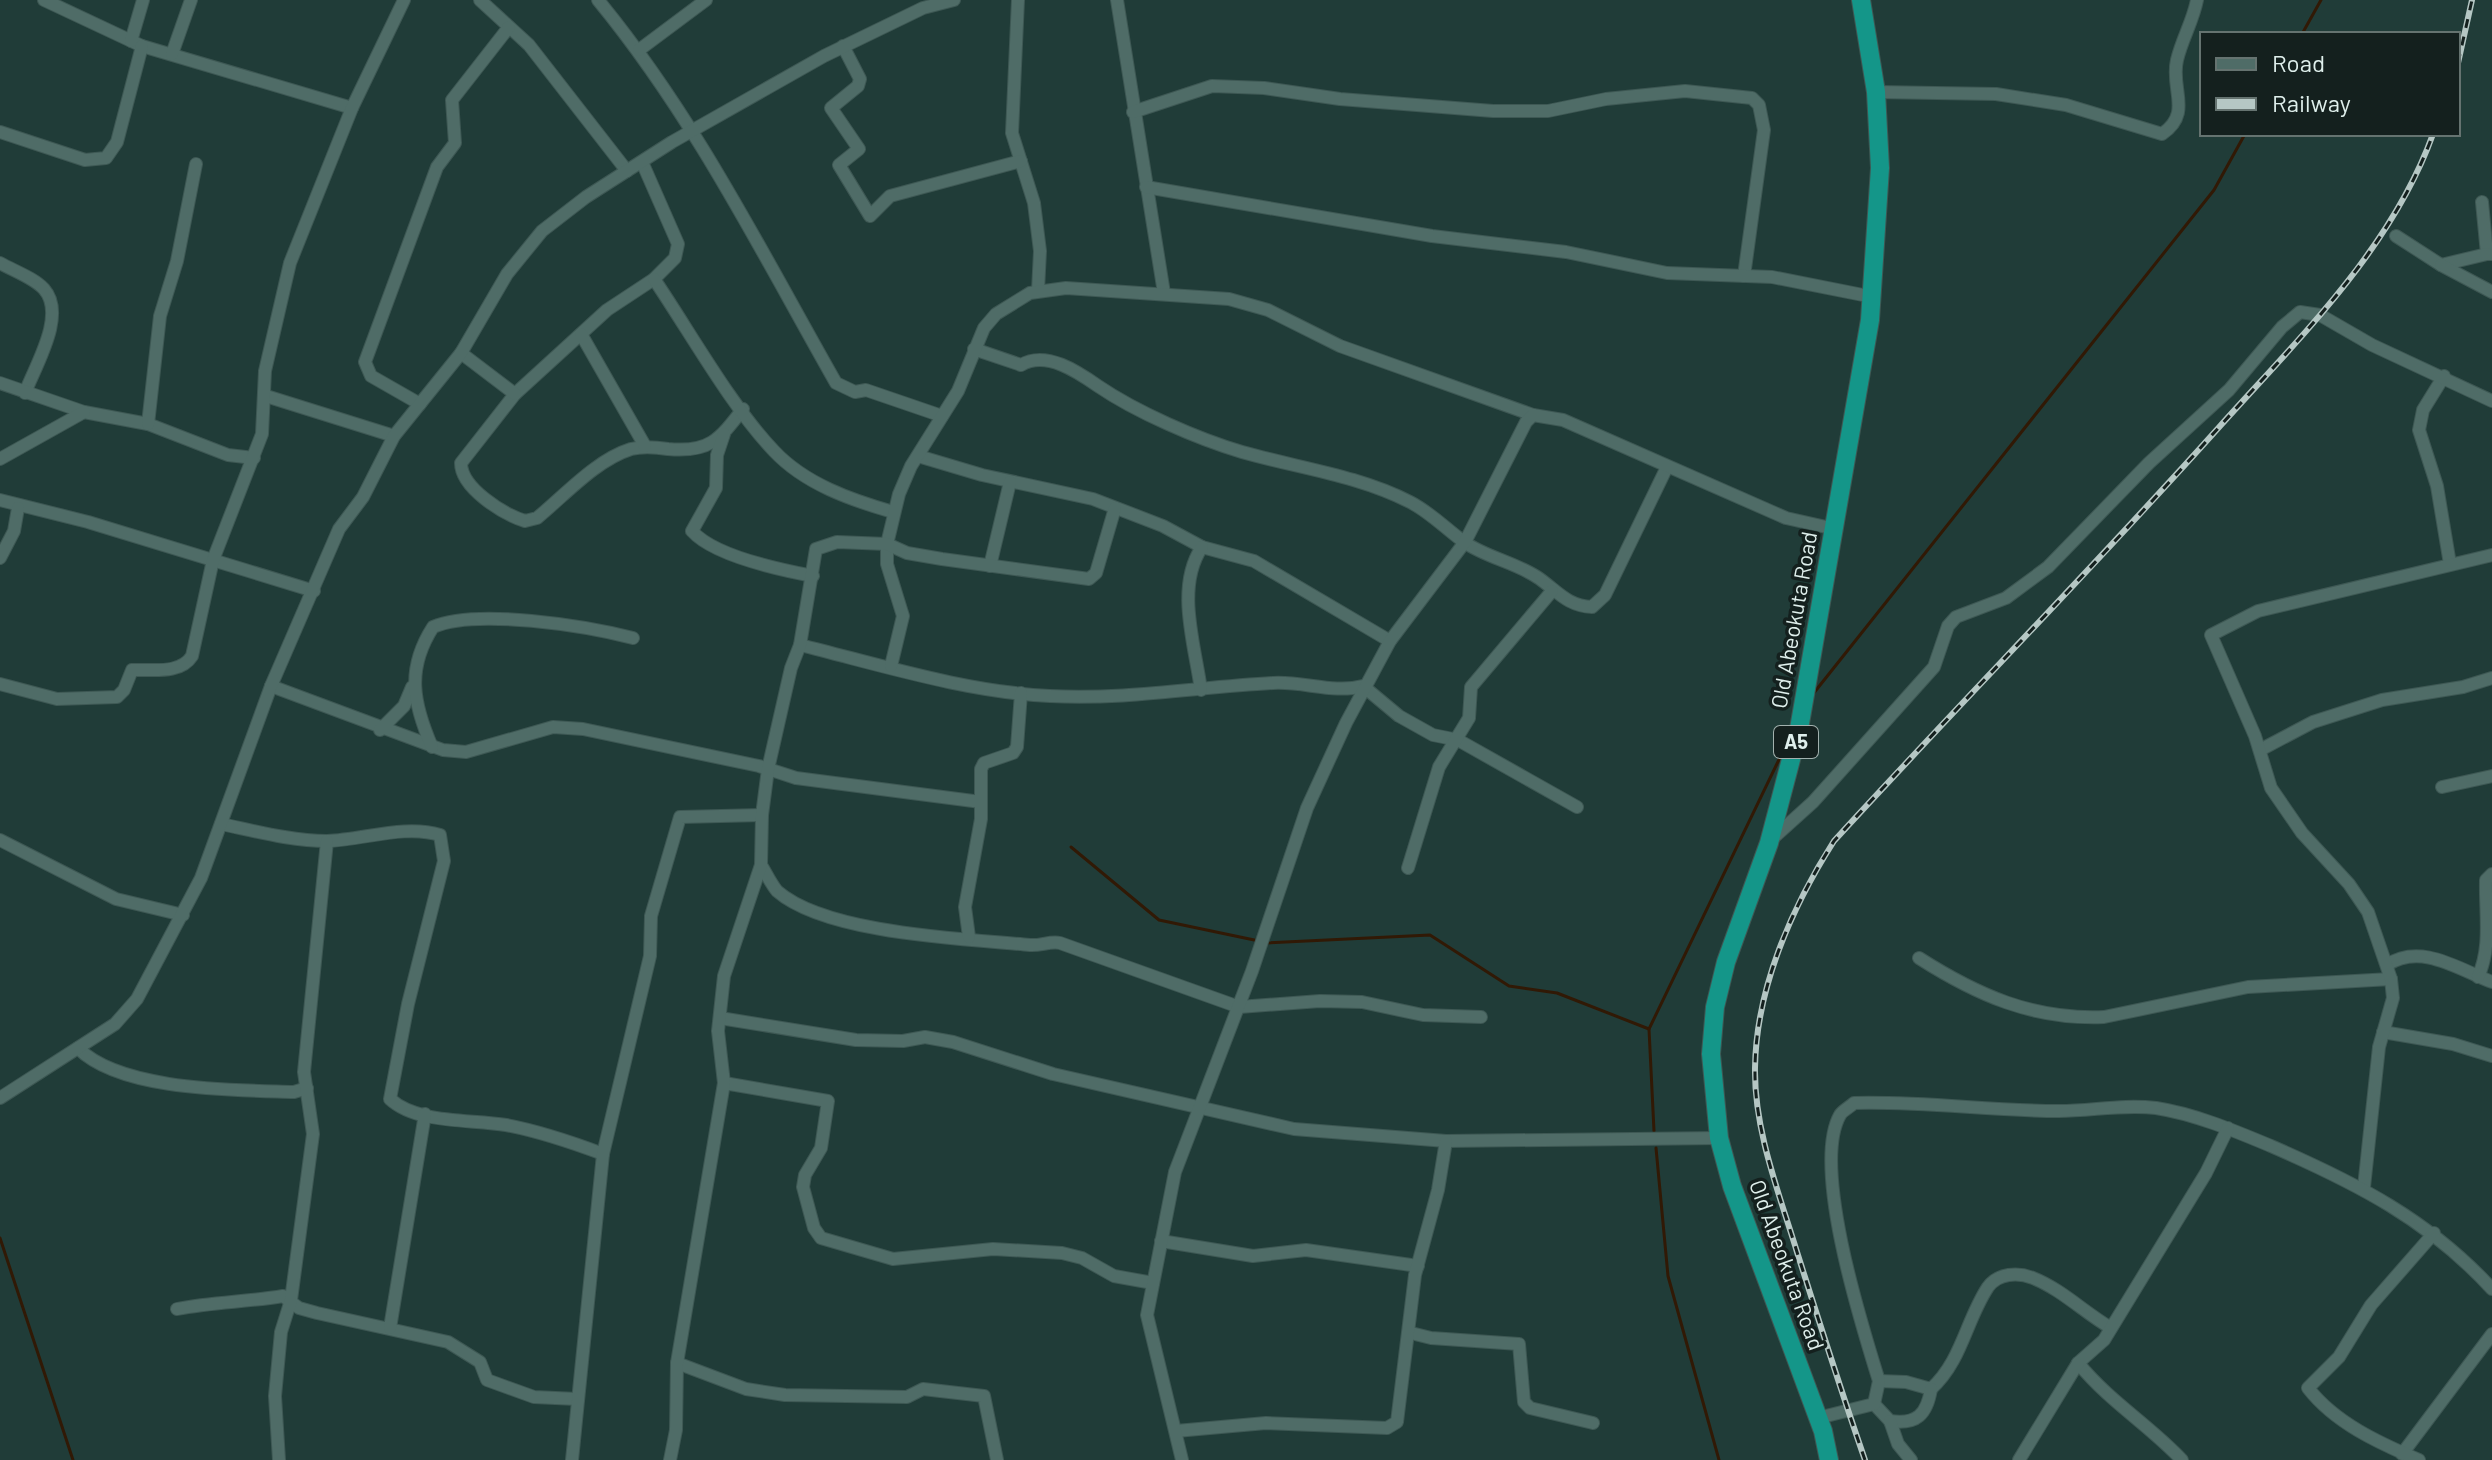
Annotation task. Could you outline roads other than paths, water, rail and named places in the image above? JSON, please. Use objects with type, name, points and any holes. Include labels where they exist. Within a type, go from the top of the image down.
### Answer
[{"type":"highway","name":"Old Abeokuta Road","points":[[1829,1460],[1818,1418],[1732,1186],[1719,1138],[1711,1054],[1715,1007],[1726,962],[1769,843],[1799,729],[1873,297],[1879,217],[1876,92],[1861,0]]},
{"type":"street","points":[[44,0],[136,43],[352,108]]},
{"type":"street","points":[[0,132],[85,160],[106,158],[117,142],[143,0]]},
{"type":"street","points":[[172,54],[191,0]]},
{"type":"street","points":[[0,684],[57,699],[117,697],[124,690],[132,670],[176,669],[187,664],[195,644],[213,560],[262,434],[265,371],[290,263],[352,108],[404,0]]},
{"type":"street","points":[[480,0],[565,88],[627,171]]},
{"type":"street","points":[[598,0],[639,50],[731,191],[836,383],[855,392],[866,390],[942,416]]},
{"type":"street","points":[[639,50],[706,0]]},
{"type":"street","points":[[0,1098],[115,1024],[137,999],[201,878],[271,686],[339,529],[363,497],[394,436],[461,353],[507,274],[542,231],[627,171],[693,130],[843,46],[923,8],[954,0]]},
{"type":"street","points":[[1018,0],[1012,133],[1038,225],[1038,291]]},
{"type":"street","points":[[1117,0],[1164,293]]},
{"type":"street","points":[[1876,92],[1996,94],[2066,105],[2162,134],[2174,123],[2179,113],[2182,101],[2175,69],[2197,0]]},
{"type":"street","points":[[420,404],[371,376],[365,362],[437,167],[455,143],[452,100],[509,27]]},
{"type":"street","points":[[843,46],[860,79],[858,86],[831,108],[859,149],[839,165],[870,216],[890,196],[1021,161]]},
{"type":"street","points":[[1133,112],[1212,86],[1264,88],[1340,99],[1493,111],[1548,111],[1606,99],[1685,91],[1752,98],[1759,105],[1764,130],[1744,276]]},
{"type":"street","points":[[642,162],[679,247],[675,258],[654,279],[607,310],[515,394],[460,468],[489,503],[508,516],[525,521],[537,518],[606,462],[645,446],[703,449],[724,434],[743,409]]},
{"type":"street","points":[[148,424],[160,316],[177,261],[196,164]]},
{"type":"street","points":[[1146,187],[1432,236],[1566,252],[1667,273],[1772,277],[1873,297]]},
{"type":"street","points":[[2441,265],[2490,254],[2482,202]]},
{"type":"street","points":[[2396,236],[2492,292]]},
{"type":"street","points":[[0,263],[40,285],[51,301],[48,335],[25,393]]},
{"type":"street","points":[[654,279],[774,451],[814,482],[855,501],[893,512]]},
{"type":"street","points":[[891,666],[902,630],[903,606],[891,582],[887,544],[893,512],[918,456],[958,391],[984,328],[996,314],[1038,291],[1066,288],[1164,293],[1229,299],[1268,310],[1340,346],[1533,415],[1563,420],[1786,518],[1835,529]]},
{"type":"street","points":[[1769,843],[1813,802],[1934,667],[1948,626],[1956,617],[2006,598],[2057,559],[2149,463],[2229,390],[2290,318],[2300,312],[2320,315],[2372,345],[2492,401]]},
{"type":"street","points":[[581,334],[645,446]]},
{"type":"street","points":[[974,349],[1021,365],[1029,360],[1061,364],[1123,399],[1222,446],[1310,466],[1372,486],[1412,503],[1465,542],[1541,579],[1552,591],[1580,606],[1598,603],[1612,582],[1667,467]]},
{"type":"street","points":[[461,353],[515,394]]},
{"type":"street","points":[[2444,376],[2430,395],[2419,430],[2437,486],[2450,564]]},
{"type":"street","points":[[0,383],[84,412],[148,424],[228,455],[254,458]]},
{"type":"street","points":[[266,396],[394,436]]},
{"type":"street","points":[[0,459],[84,412]]},
{"type":"street","points":[[1182,1460],[1147,1315],[1175,1172],[1239,1007],[1307,808],[1363,686],[1390,641],[1465,542],[1526,422],[1533,415]]},
{"type":"street","points":[[724,434],[717,455],[716,488],[692,531],[710,544],[739,556],[813,576]]},
{"type":"street","points":[[918,456],[1010,482],[1093,499],[1163,526],[1202,547],[1254,561],[1390,641]]},
{"type":"street","points":[[990,566],[1010,482]]},
{"type":"street","points":[[0,500],[18,508],[88,522],[314,591]]},
{"type":"street","points":[[0,558],[14,531],[18,508]]},
{"type":"street","points":[[670,1460],[676,1430],[677,1363],[724,1083],[720,1018],[724,976],[761,865],[762,815],[768,769],[791,668],[800,645],[816,549],[837,542],[887,544],[907,553],[1093,578],[1115,508]]},
{"type":"street","points":[[1201,690],[1188,572],[1202,547]]},
{"type":"street","points":[[2364,1187],[2383,1032],[2393,998],[2391,979],[2368,912],[2349,884],[2302,833],[2271,788],[2262,766],[2260,750],[2211,635],[2258,611],[2492,555]]},
{"type":"street","points":[[1408,868],[1439,767],[1469,718],[1471,687],[1552,591]]},
{"type":"street","points":[[380,730],[404,706],[412,687],[414,668],[433,627],[449,620],[518,621],[600,630],[633,638]]},
{"type":"street","points":[[800,645],[1021,693],[1106,698],[1276,682],[1349,690],[1363,686]]},
{"type":"street","points":[[2260,750],[2313,722],[2382,700],[2463,687],[2492,678]]},
{"type":"street","points":[[271,686],[380,730],[432,747],[466,752],[553,727],[583,729],[768,769],[796,778],[981,802]]},
{"type":"street","points":[[1363,686],[1411,722],[1442,739],[1458,740],[1577,807]]},
{"type":"street","points":[[412,687],[420,719],[432,747]]},
{"type":"street","points":[[969,937],[965,907],[981,819],[984,763],[1013,753],[1017,747],[1021,693]]},
{"type":"street","points":[[2442,787],[2492,776]]},
{"type":"street","points":[[572,1460],[603,1154],[650,956],[651,916],[677,824],[680,817],[691,814],[723,818],[762,815]]},
{"type":"street","points":[[221,824],[279,836],[327,841],[418,832],[440,835],[444,861],[408,1004],[390,1099],[399,1107],[425,1114],[507,1126],[603,1154]]},
{"type":"street","points":[[0,840],[116,899],[183,915]]},
{"type":"street","points":[[279,1460],[275,1396],[281,1332],[291,1300],[313,1134],[304,1072],[327,841]]},
{"type":"street","points":[[761,865],[774,888],[809,909],[876,929],[1035,946],[1060,943],[1239,1007],[1320,1001],[1362,1002],[1423,1015],[1481,1017]]},
{"type":"street","points":[[2478,977],[2488,956],[2491,914],[2486,880],[2492,874]]},
{"type":"street","points":[[1919,958],[1977,993],[2058,1017],[2104,1017],[2248,987],[2391,979]]},
{"type":"street","points":[[2387,965],[2396,959],[2437,958],[2492,982]]},
{"type":"street","points":[[720,1018],[856,1040],[903,1041],[925,1037],[953,1042],[1053,1074],[1294,1129],[1446,1141],[1719,1138]]},
{"type":"street","points":[[2383,1032],[2453,1044],[2492,1056]]},
{"type":"street","points":[[78,1048],[105,1069],[210,1090],[294,1092],[307,1088]]},
{"type":"street","points":[[724,1083],[828,1101],[821,1148],[805,1175],[803,1187],[814,1228],[821,1238],[893,1259],[993,1249],[1062,1253],[1082,1258],[1114,1276],[1153,1283]]},
{"type":"street","points":[[1874,1404],[1879,1381],[1842,1242],[1830,1160],[1840,1115],[1854,1103],[1954,1104],[2059,1111],[2104,1105],[2158,1109],[2228,1128],[2364,1187],[2434,1233],[2492,1289]]},
{"type":"street","points":[[390,1328],[425,1114]]},
{"type":"street","points":[[2019,1460],[2078,1363],[2104,1340],[2206,1173],[2228,1128]]},
{"type":"street","points":[[1176,1431],[1266,1423],[1387,1428],[1397,1422],[1401,1414],[1418,1266],[1438,1190],[1446,1141]]},
{"type":"street","points":[[2419,1460],[2402,1454],[2324,1408],[2308,1388],[2339,1357],[2371,1305],[2434,1233]]},
{"type":"street","points":[[1161,1241],[1253,1256],[1306,1250],[1418,1266]]},
{"type":"street","points":[[1890,1421],[1906,1423],[1918,1418],[1928,1405],[1931,1389],[1951,1367],[1988,1288],[2001,1277],[2022,1274],[2035,1278],[2111,1328]]},
{"type":"street","points":[[177,1309],[223,1300],[249,1301],[283,1296],[308,1311],[448,1342],[480,1362],[487,1380],[534,1397],[577,1399]]},
{"type":"street","points":[[1411,1333],[1431,1338],[1519,1344],[1524,1402],[1530,1408],[1593,1423]]},
{"type":"street","points":[[2402,1454],[2469,1359],[2492,1334]]},
{"type":"street","points":[[677,1363],[746,1389],[785,1395],[907,1397],[923,1389],[984,1396],[997,1460]]},
{"type":"street","points":[[2078,1363],[2105,1396],[2163,1440],[2182,1460]]},
{"type":"street","points":[[1879,1381],[1906,1382],[1931,1389]]},
{"type":"street","points":[[1818,1418],[1874,1404]]},
{"type":"street","points":[[1874,1404],[1890,1421],[1898,1444],[1911,1460]]},
{"type":"waterway","points":[[2303,32],[2321,0]]},
{"type":"waterway","points":[[1813,694],[2214,190],[2244,136]]},
{"type":"waterway","points":[[1654,1131],[1649,1029],[1786,745]]},
{"type":"waterway","points":[[1071,847],[1159,920],[1259,941]]},
{"type":"waterway","points":[[1266,943],[1430,935],[1509,986],[1557,993],[1649,1029]]},
{"type":"waterway","points":[[1656,1148],[1668,1276],[1719,1460]]},
{"type":"waterway","points":[[0,1238],[73,1460]]},
{"type":"railway","points":[[2460,54],[2472,0]]},
{"type":"railway","points":[[1865,1460],[1776,1184],[1759,1115],[1755,1068],[1757,1038],[1769,978],[1779,949],[1804,893],[1834,841],[2173,478],[2342,289],[2394,215],[2432,136]]}]
